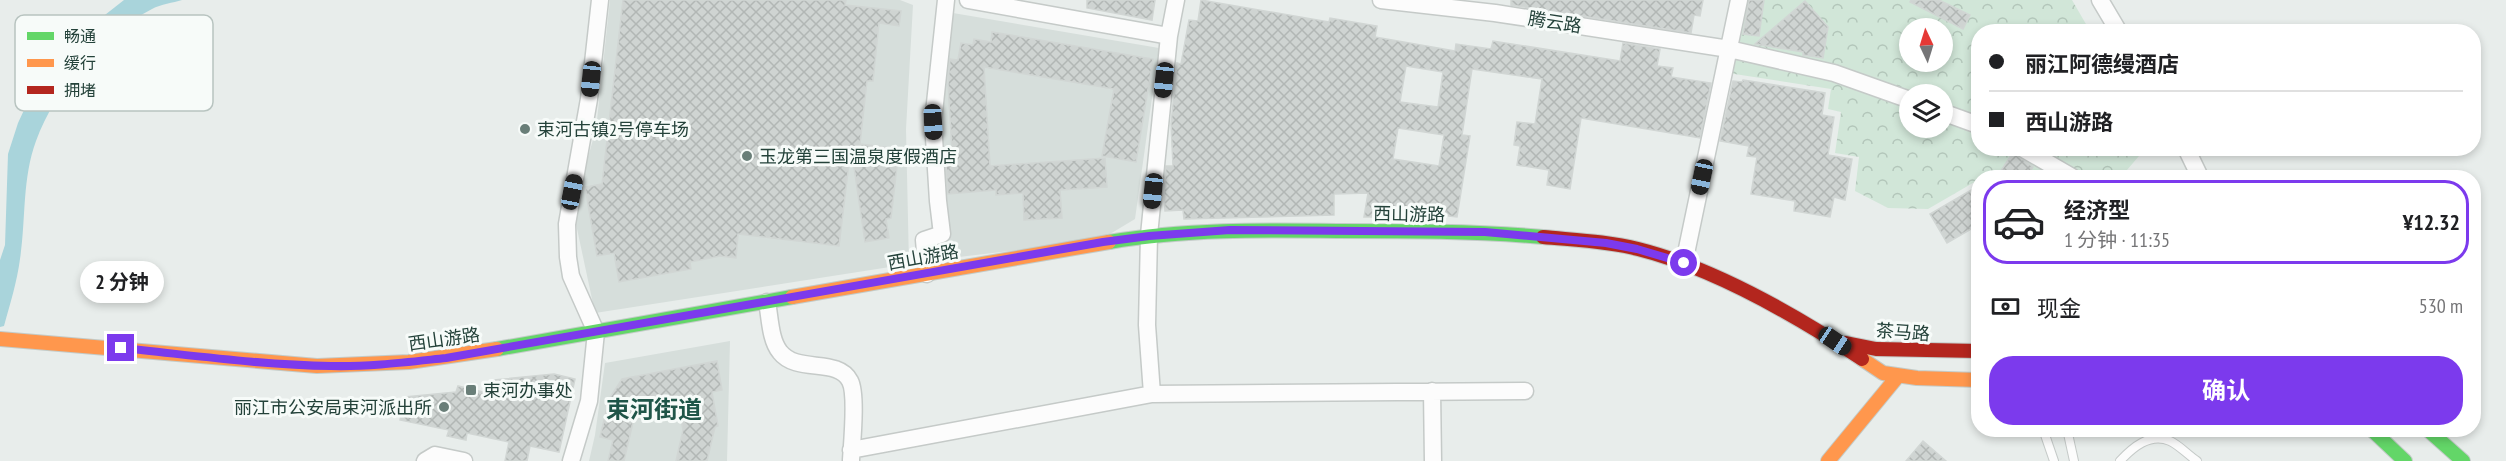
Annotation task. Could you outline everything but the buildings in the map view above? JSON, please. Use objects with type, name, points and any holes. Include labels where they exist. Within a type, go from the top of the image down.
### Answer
[{"type":"street","points":[[571,461],[589,401],[596,332],[571,276],[566,238],[568,210],[589,99],[600,0]]},
{"type":"street","points":[[927,274],[924,240],[942,234],[933,122],[946,0]]},
{"type":"street","points":[[968,0],[1168,36]]},
{"type":"street","points":[[1152,394],[1147,325],[1149,236],[1168,36],[1176,0]]},
{"type":"street","name":"腾云路","points":[[1381,0],[1496,6],[1729,49],[1834,73],[1899,96]]},
{"type":"street","points":[[1684,263],[1739,0]]},
{"type":"street","points":[[2100,0],[2114,24]]},
{"type":"street","points":[[1953,116],[1971,122]]},
{"type":"street","points":[[2036,156],[2060,170]]},
{"type":"street","points":[[2190,156],[2197,170]]},
{"type":"street","name":"西山游路","points":[[0,339],[333,366],[407,363],[1149,236],[1230,230],[1485,232],[1606,243],[1637,249],[1684,263],[1720,278],[1835,341]]},
{"type":"street","points":[[767,302],[775,344],[780,353],[794,363],[836,369],[850,381],[853,395],[851,456],[1152,394],[1525,391]]},
{"type":"street","name":"茶马路","points":[[1835,341],[1876,349],[1971,351]]},
{"type":"street","name":"茶马路","points":[[1835,341],[1883,373],[1898,376],[1971,380]]},
{"type":"street","points":[[1828,461],[1898,376]]},
{"type":"street","points":[[1432,391],[1433,461]]},
{"type":"street","points":[[2380,437],[2405,461]]},
{"type":"street","points":[[2436,437],[2463,461]]},
{"type":"street","points":[[425,461],[435,455],[464,461]]},
{"type":"lane","points":[[2046,437],[2054,461]]},
{"type":"lane","points":[[2069,437],[2074,461]]},
{"type":"lane","points":[[2120,461],[2134,446],[2169,440],[2197,461]]},
{"type":"shaded area","name":"玉龙第三国温泉度假酒店","points":[[610,0],[900,0],[913,5],[906,129],[909,264],[595,313],[576,224],[581,182],[596,129]]},
{"type":"shaded area","points":[[947,12],[1159,48],[1135,219],[1100,240],[934,260],[925,138],[935,34]]},
{"type":"shaded area","points":[[730,341],[727,461],[589,461],[605,363]]},
{"type":"green space","points":[[1739,0],[2072,0],[2086,24],[1971,24],[1971,156],[2139,156],[2127,170],[1971,170],[1971,184],[1928,209],[1888,208],[1855,191],[1859,157],[1835,153],[1841,112],[1828,109],[1831,89],[1728,73]]},
{"type":"water","points":[[124,0],[182,0],[152,9],[142,15],[105,15]]},
{"type":"water","points":[[24,111],[50,111],[36,141],[28,170],[19,268],[4,326],[0,327],[0,260],[5,245],[8,154]]},
{"type":"traffic: fast","points":[[1109,242],[1166,235],[1252,231],[1440,232],[1543,237]]},
{"type":"traffic: fast","points":[[497,349],[792,297]]},
{"type":"traffic: fast","points":[[2380,437],[2405,461]]},
{"type":"traffic: fast","points":[[2436,437],[2463,461]]},
{"type":"traffic: slow","points":[[792,297],[1109,242]]},
{"type":"traffic: slow","points":[[0,339],[317,366],[409,362],[497,349]]},
{"type":"traffic: slow","points":[[1862,359],[1883,373],[1917,378],[1971,380]]},
{"type":"traffic: slow","points":[[1828,461],[1898,376]]},
{"type":"traffic: jam","points":[[1543,237],[1626,246],[1696,268],[1783,310],[1862,359]]},
{"type":"traffic: jam","points":[[1846,343],[1876,349],[1971,351]]},
{"type":"place","name":"束河古镇2号停车场","points":[[525,129]]},
{"type":"place","name":"玉龙第三国温泉度假酒店","points":[[747,156]]},
{"type":"place","name":"束河办事处","points":[[471,390]]},
{"type":"place","name":"丽江市公安局束河派出所","points":[[444,407]]},
{"type":"district","name":"束河街道","points":[[654,409]]},
{"type":"route","points":[[121,348],[298,365],[351,366],[407,363],[1103,242],[1195,231],[1485,232],[1606,243],[1637,249],[1684,263]]}]
